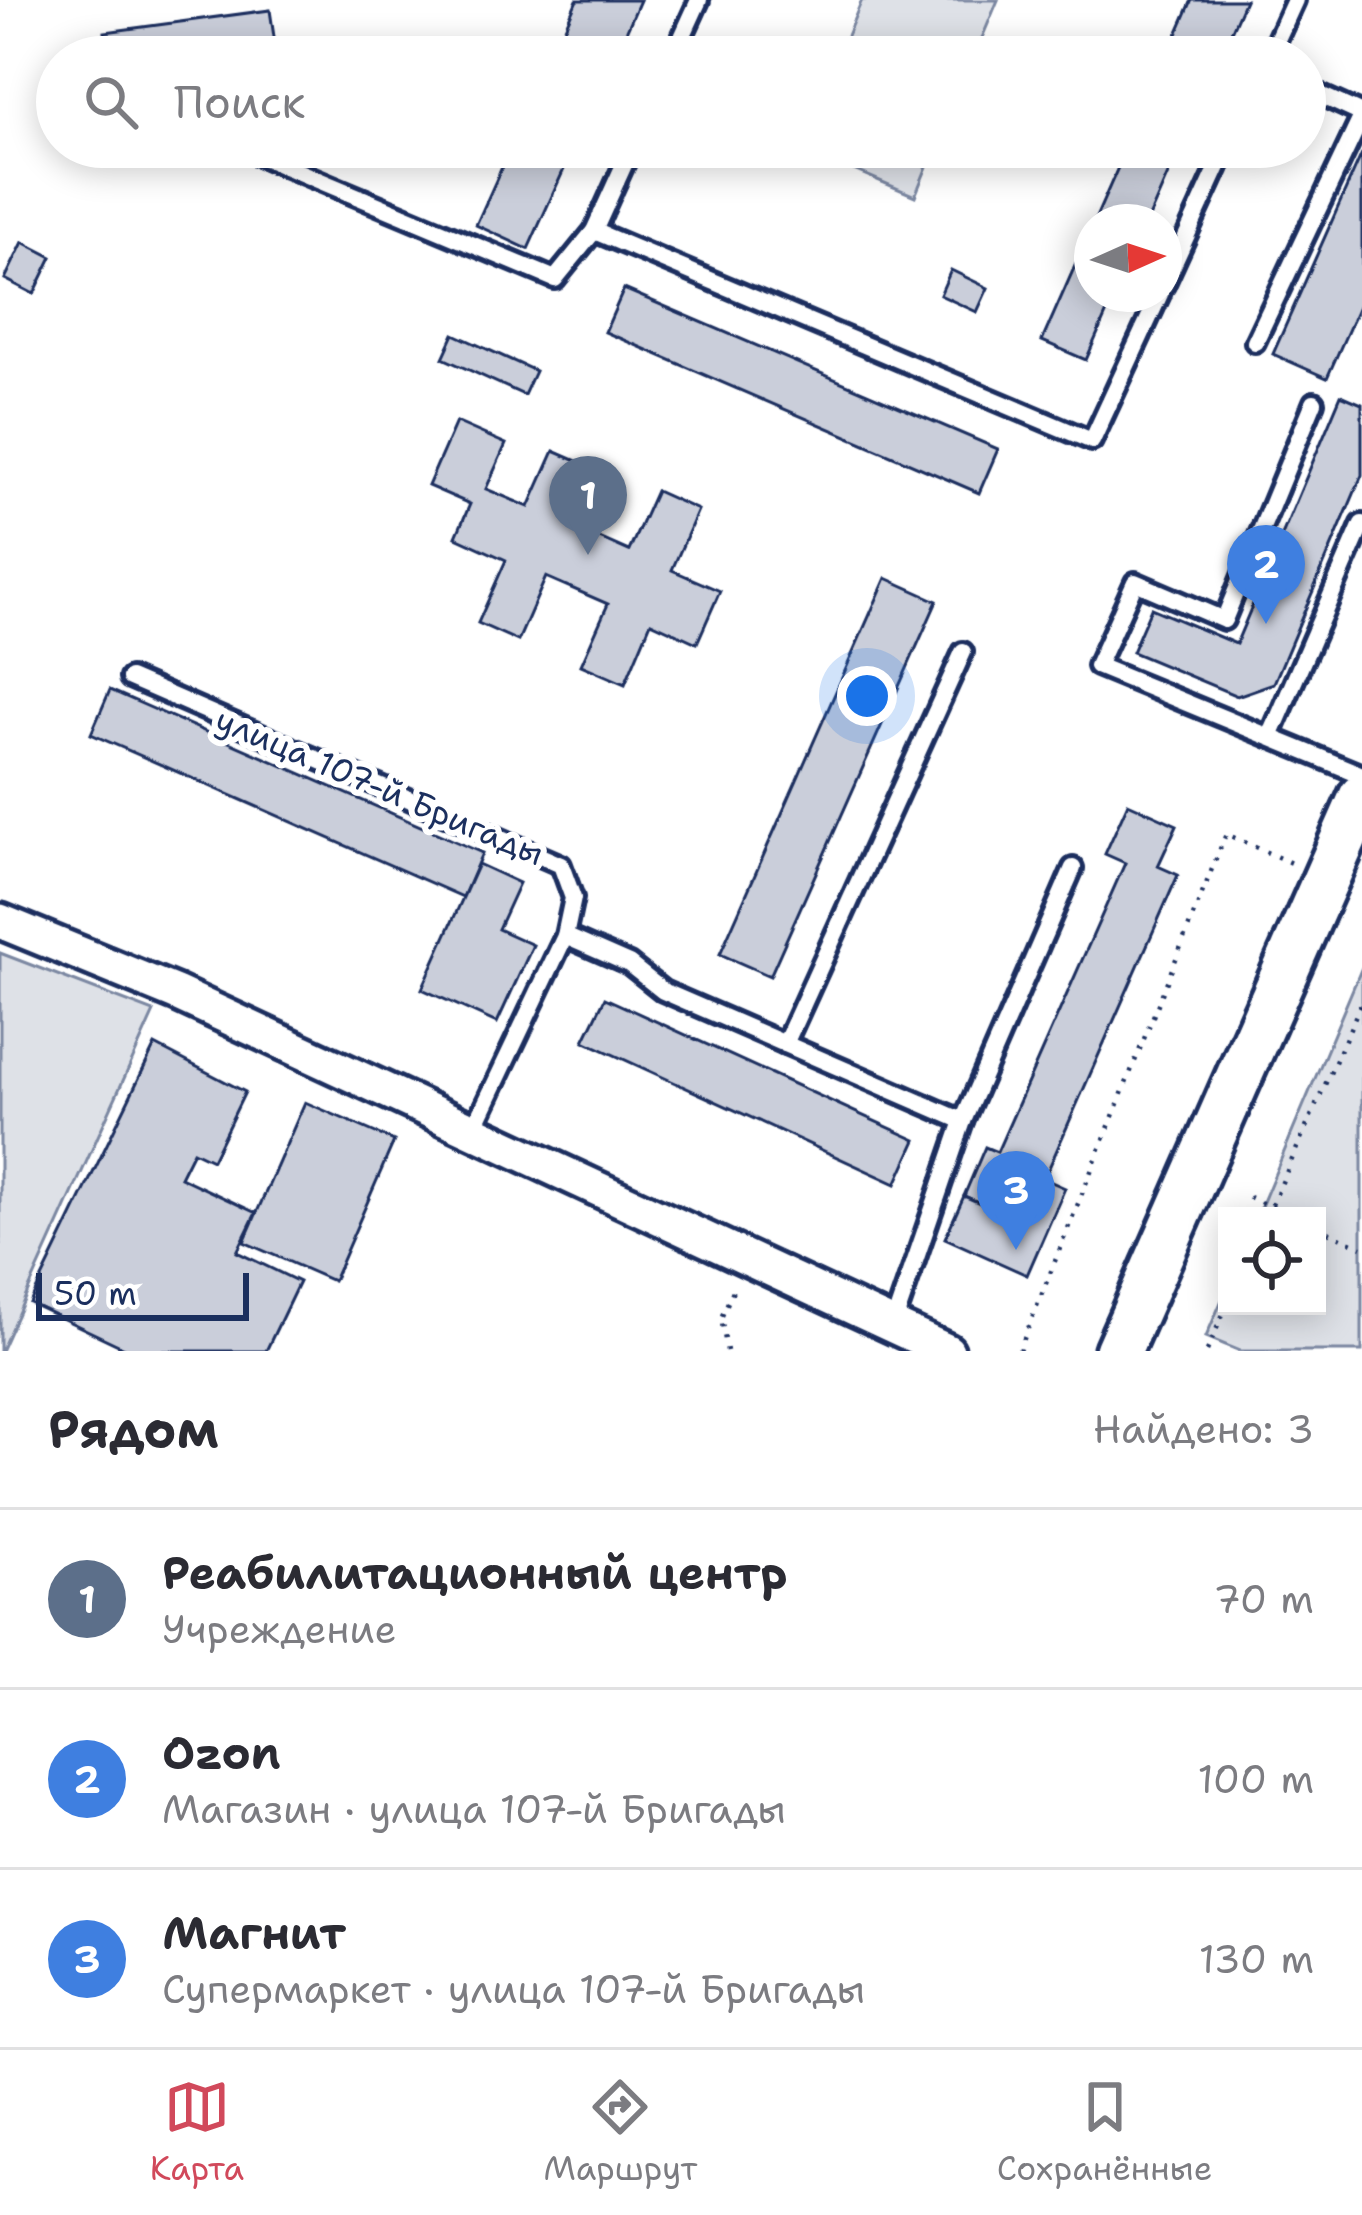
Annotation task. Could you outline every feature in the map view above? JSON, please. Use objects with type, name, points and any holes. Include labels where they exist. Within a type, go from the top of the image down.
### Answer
[{"type":"main road","points":[[1118,1351],[1362,797]]},
{"type":"street","points":[[0,921],[176,993],[947,1351]]},
{"type":"lane","points":[[683,36],[699,0]]},
{"type":"lane","points":[[1279,36],[1295,0]]},
{"type":"lane","points":[[1255,342],[1362,115],[1326,98]]},
{"type":"lane","points":[[289,168],[555,279],[594,231],[622,168]]},
{"type":"lane","points":[[1182,246],[1217,168]]},
{"type":"lane","points":[[594,231],[1092,441],[1152,312]]},
{"type":"lane","points":[[1314,402],[1224,620],[1136,582],[1097,666],[1362,775]]},
{"type":"lane","points":[[1270,737],[1362,524]]},
{"type":"lane","points":[[785,1044],[963,652]]},
{"type":"lane","name":"улица 107-й Бригады","points":[[130,678],[561,866],[573,898],[565,936],[472,1130]]},
{"type":"lane","points":[[893,1325],[964,1121],[1073,868]]},
{"type":"lane","points":[[565,936],[629,964],[663,991],[964,1121]]},
{"type":"path","points":[[1019,1351],[1226,834],[1327,878]]},
{"type":"path","points":[[1249,1197],[1271,1207],[1362,1000]]},
{"type":"path","points":[[1326,1231],[1362,1247]]},
{"type":"path","points":[[728,1351],[721,1318],[746,1256]]},
{"type":"path","points":[[1207,1351],[1223,1315]]},
{"type":"shaded area","points":[[862,0],[998,0],[983,36],[847,36]]},
{"type":"shaded area","points":[[849,168],[926,168],[915,196]]},
{"type":"shaded area","points":[[0,953],[154,1012],[1,1351],[0,1351]]},
{"type":"shaded area","points":[[1362,967],[1362,1351],[1240,1351],[1206,1337],[1218,1309],[1218,1315],[1326,1315],[1326,1207],[1261,1207]]},
{"type":"building","points":[[577,0],[640,0],[624,36],[561,36]]},
{"type":"building","points":[[1192,0],[1245,0],[1229,36],[1176,36]]},
{"type":"building","points":[[270,10],[274,36],[105,36],[105,32]]},
{"type":"building","points":[[1362,153],[1362,299],[1327,378],[1273,354]]},
{"type":"building","points":[[502,168],[565,168],[528,249],[476,225]]},
{"type":"building","points":[[1118,168],[1171,168],[1155,204],[1102,204]]},
{"type":"building","points":[[23,242],[52,257],[34,294],[5,279]]},
{"type":"building","points":[[1074,268],[1074,312],[1107,312],[1086,360],[1042,341]]},
{"type":"building","points":[[951,270],[988,288],[977,312],[940,295]]},
{"type":"building","points":[[624,289],[998,449],[979,493],[605,332]]},
{"type":"building","points":[[454,334],[535,371],[524,395],[443,358]]},
{"type":"building","points":[[1341,395],[1362,404],[1362,475],[1274,683],[1237,696],[1132,652],[1151,608],[1236,644]]},
{"type":"building","points":[[456,422],[506,444],[486,489],[529,507],[554,451],[593,468],[568,524],[629,551],[656,491],[698,510],[672,570],[720,591],[697,643],[651,622],[625,684],[581,665],[608,604],[546,577],[518,641],[478,623],[506,560],[456,537],[470,504],[428,486]]},
{"type":"building","points":[[886,578],[937,601],[770,976],[720,954]]},
{"type":"building","points":[[110,690],[482,853],[463,897],[91,734]]},
{"type":"building","points":[[1128,803],[1177,825],[1158,866],[1178,875],[1044,1179],[1029,1172],[1010,1216],[964,1196],[985,1147],[997,1152],[1125,863],[1105,854]]},
{"type":"building","points":[[478,864],[519,883],[498,929],[533,945],[497,1023],[422,989]]},
{"type":"building","points":[[605,998],[916,1140],[896,1184],[584,1041]]},
{"type":"building","points":[[155,1045],[245,1092],[212,1160],[193,1151],[180,1177],[256,1213],[237,1252],[299,1282],[266,1351],[131,1351],[30,1303]]},
{"type":"building","points":[[305,1102],[394,1141],[333,1281],[244,1242]]},
{"type":"building","points":[[1029,1172],[1065,1188],[1027,1275],[945,1238],[964,1196],[1010,1216]]},
{"type":"place","name":"Реабилитационный центр","points":[[588,555]]},
{"type":"place","name":"Ozon","points":[[1266,624]]},
{"type":"place","name":"Магнит","points":[[1016,1250]]}]
